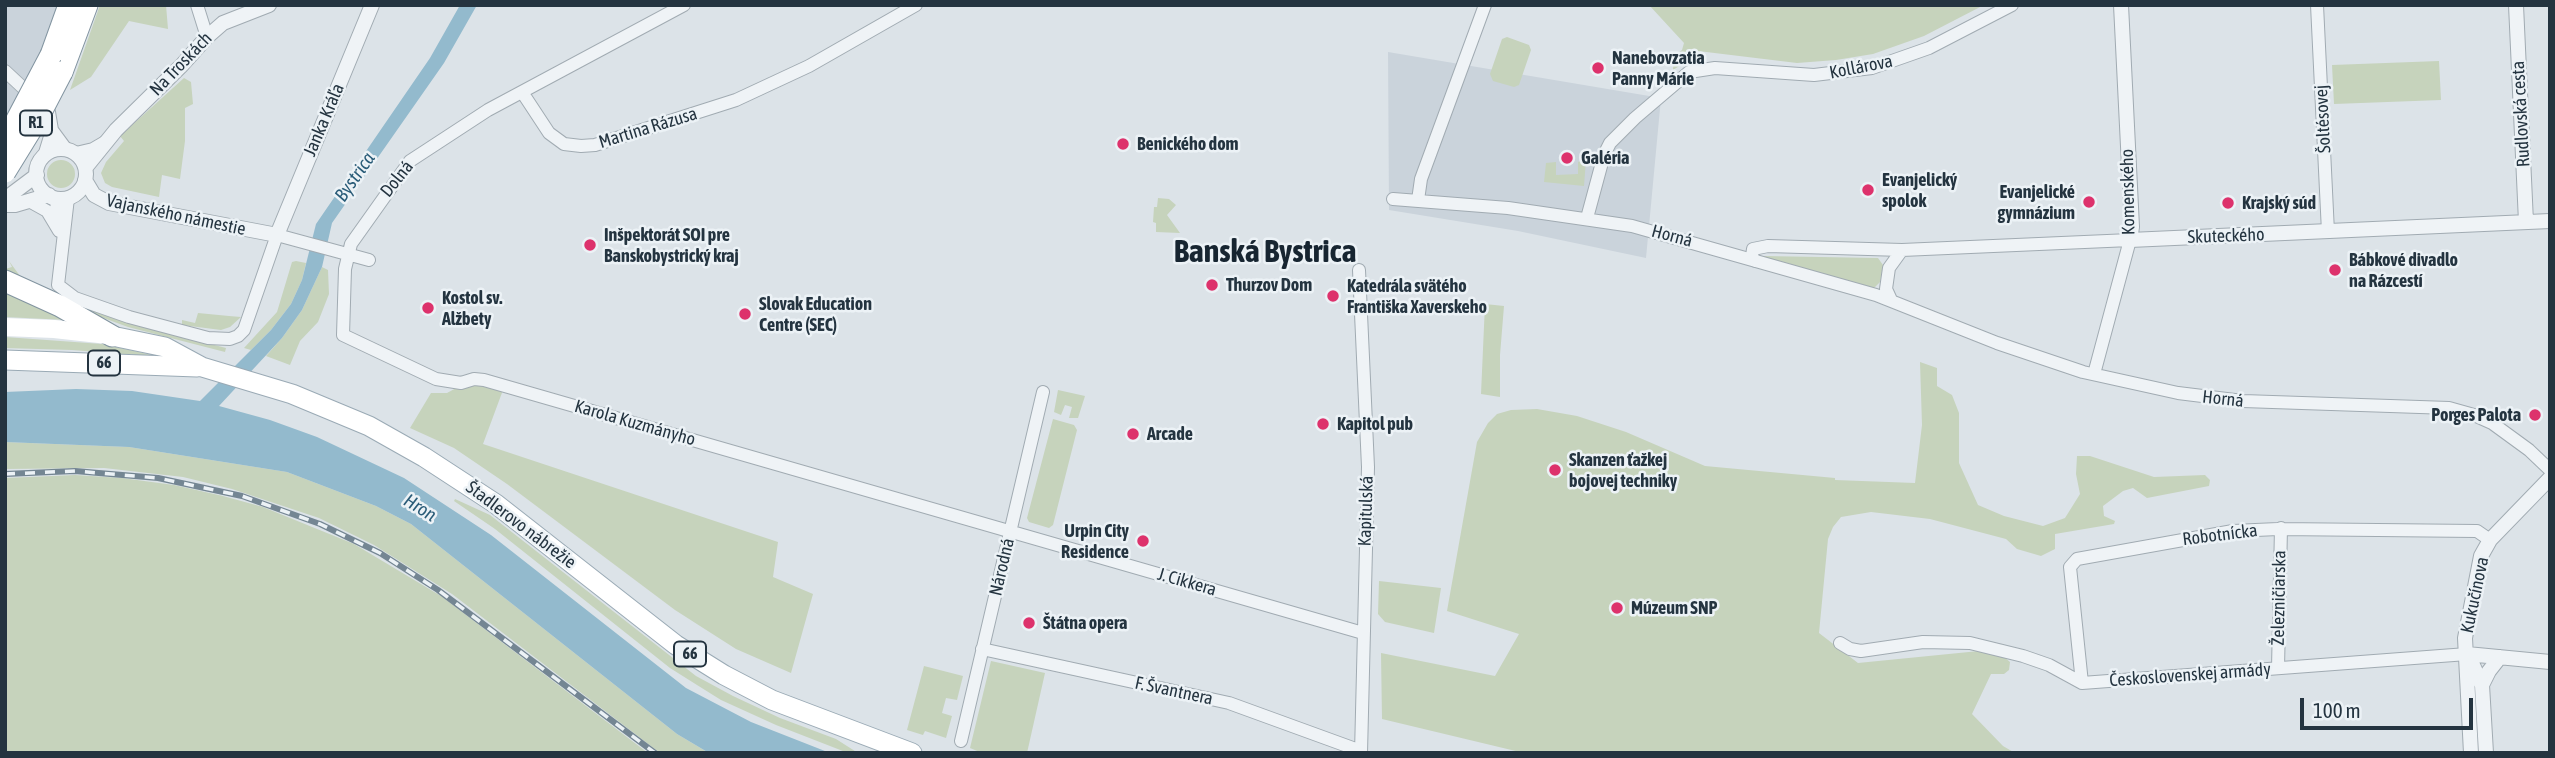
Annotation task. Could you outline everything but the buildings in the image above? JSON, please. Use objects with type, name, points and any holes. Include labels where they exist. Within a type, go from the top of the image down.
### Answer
[{"type":"highway","name":"R1","points":[[5,172],[37,120],[56,64],[69,5]]},
{"type":"highway","name":"R1","points":[[5,142],[56,64],[87,5]]},
{"type":"highway","points":[[5,281],[60,306],[112,336]]},
{"type":"main road","points":[[5,327],[54,329],[112,336]]},
{"type":"main road","name":"Štadlerovo nábrežie","points":[[112,336],[164,347],[202,367],[292,394],[369,426],[424,457],[496,504],[700,661],[772,700],[912,753]]},
{"type":"main road","name":"66","points":[[5,360],[202,367]]},
{"type":"street","points":[[197,5],[207,37]]},
{"type":"street","name":"Na Troskách","points":[[85,174],[105,142],[207,37],[223,23],[269,5]]},
{"type":"street","name":"Janka Kráľa","points":[[277,235],[372,5]]},
{"type":"street","points":[[522,92],[684,5]]},
{"type":"street","name":"Martina Rázusa","points":[[522,92],[549,133],[564,144],[595,145],[737,100],[825,57],[916,5]]},
{"type":"street","points":[[1418,200],[1421,179],[1485,5]]},
{"type":"street","name":"Kollárova","points":[[1587,218],[1610,143],[1680,78],[1697,69],[1814,75],[1872,68],[1929,48],[2012,5]]},
{"type":"street","name":"Komenského","points":[[2094,374],[2132,231],[2121,5]]},
{"type":"street","name":"Šoltésovej","points":[[2317,5],[2328,232]]},
{"type":"street","name":"Rudlovská cesta","points":[[2516,5],[2526,222]]},
{"type":"street","points":[[5,71],[49,112],[52,130],[44,156],[37,168],[38,183],[57,197],[61,236],[58,285],[75,298],[129,317],[220,340],[238,336],[244,330],[277,235]]},
{"type":"street","name":"Dolná","points":[[348,254],[351,244],[410,160],[522,92]]},
{"type":"street","points":[[5,205],[75,194],[85,174],[71,151],[52,130]]},
{"type":"street","name":"Na Troskách","points":[[71,151],[93,149],[105,142]]},
{"type":"street","points":[[44,156],[58,149],[71,151]]},
{"type":"street","name":"Vajanského námestie","points":[[85,174],[94,195],[109,203],[277,235],[348,254]]},
{"type":"street","points":[[5,199],[37,175]]},
{"type":"street","name":"Horná","points":[[1393,199],[1587,218],[1632,226],[1891,300],[1997,343],[2094,374],[2178,393],[2243,401],[2449,408],[2492,423],[2529,450],[2550,470]]},
{"type":"street","points":[[29,201],[47,211],[61,236]]},
{"type":"street","name":"Skuteckého","points":[[1902,250],[2550,221]]},
{"type":"street","points":[[1755,261],[1752,256],[1754,250],[1768,246],[1902,250]]},
{"type":"street","points":[[1891,300],[1886,289],[1889,268],[1902,250]]},
{"type":"street","points":[[348,254],[369,260]]},
{"type":"street","name":"Karola Kuzmányho","points":[[348,254],[341,330],[346,338],[436,379],[461,383],[474,379],[484,380],[1010,531]]},
{"type":"street","name":"Kapitulská","points":[[1359,270],[1368,467],[1361,752]]},
{"type":"street","name":"Národná","points":[[961,741],[1042,392]]},
{"type":"street","name":"Kukučínova","points":[[2471,753],[2466,632],[2481,556],[2490,540],[2550,478]]},
{"type":"street","name":"Robotnícka","points":[[2082,683],[2070,567],[2077,559],[2234,531],[2281,528],[2477,531],[2490,540]]},
{"type":"street","name":"Železničiarska","points":[[2278,668],[2281,528]]},
{"type":"street","name":"J. Cikkera","points":[[1010,531],[1363,633]]},
{"type":"street","points":[[1840,643],[1861,651],[1923,642],[1970,643],[2049,665],[2082,683]]},
{"type":"street","name":"F. Švantnera","points":[[982,649],[1229,703],[1361,752]]},
{"type":"street","points":[[2467,654],[2482,685],[2486,753]]},
{"type":"street","name":"Československej armády","points":[[2082,683],[2467,654],[2550,662]]},
{"type":"street","points":[[2482,685],[2488,671],[2500,657]]},
{"type":"shaded area","points":[[5,5],[60,5],[43,52],[5,124]]},
{"type":"shaded area","points":[[1388,52],[1661,98],[1646,258],[1518,231],[1389,210]]},
{"type":"green space","points":[[100,5],[166,5],[168,29],[129,21],[91,77],[70,90]]},
{"type":"green space","points":[[1649,5],[1984,5],[1924,36],[1873,54],[1797,63],[1698,51],[1673,70],[1674,53],[1682,50],[1684,43]]},
{"type":"green space","points":[[1507,37],[1529,45],[1531,50],[1519,85],[1514,87],[1493,81],[1490,74],[1502,39]]},
{"type":"green space","points":[[2439,61],[2441,100],[2334,104],[2332,65]]},
{"type":"green space","points":[[184,78],[191,82],[193,104],[185,108],[185,141],[180,179],[162,175],[159,197],[112,187],[105,183],[101,173],[106,162],[124,141],[120,136]]},
{"type":"green space","points":[[1586,159],[1584,186],[1544,182],[1546,163],[1556,162],[1556,175],[1578,174],[1578,162]]},
{"type":"green space","points":[[61,160],[71,164],[75,174],[71,184],[61,188],[51,184],[47,174],[51,164]]},
{"type":"green space","points":[[1158,198],[1169,199],[1176,205],[1167,215],[1180,233],[1156,232],[1156,223],[1153,222]]},
{"type":"green space","points":[[1762,258],[1878,258],[1883,265],[1880,282],[1874,288],[1869,288]]},
{"type":"green space","points":[[9,261],[23,280],[88,309],[118,320],[226,348],[225,352],[128,327],[87,312],[5,276],[5,269],[12,267]]},
{"type":"green space","points":[[292,262],[306,263],[291,304],[251,350],[244,348],[277,312]]},
{"type":"green space","points":[[322,267],[328,270],[329,294],[318,322],[300,341],[290,365],[266,356],[302,310]]},
{"type":"green space","points":[[5,289],[66,320],[5,317]]},
{"type":"green space","points":[[1485,304],[1504,306],[1500,397],[1481,394]]},
{"type":"green space","points":[[198,313],[241,317],[230,327],[221,330],[182,325],[182,320],[195,323]]},
{"type":"green space","points":[[5,337],[102,344],[161,357],[5,348]]},
{"type":"green space","points":[[1920,362],[1937,368],[1937,386],[1952,395],[1959,413],[1959,463],[1978,505],[2004,516],[2043,526],[2065,518],[2080,494],[2076,474],[2077,456],[2090,456],[2154,477],[2205,475],[2210,480],[2209,486],[2147,498],[2133,488],[2123,491],[2103,506],[2104,516],[2115,521],[2114,524],[2055,534],[2055,549],[2041,556],[2017,549],[2006,539],[1930,519],[1871,512],[1841,517],[1833,527],[1828,539],[1819,633],[1858,663],[1979,651],[2004,657],[2010,662],[2009,670],[2004,674],[1991,674],[1972,714],[2003,746],[2015,753],[1524,753],[1382,719],[1381,653],[1495,676],[1519,634],[1447,611],[1477,442],[1497,414],[1511,410],[1537,409],[1577,416],[1626,432],[1705,466],[1835,480],[1915,483],[1922,425]]},
{"type":"green space","points":[[469,381],[503,390],[483,444],[778,542],[773,577],[813,594],[791,673],[736,649],[675,610],[507,484],[454,448],[410,428],[431,393],[447,393]]},
{"type":"green space","points":[[1058,390],[1085,396],[1078,418],[1069,418],[1072,407],[1065,405],[1061,415],[1054,412]]},
{"type":"green space","points":[[1053,419],[1074,425],[1077,430],[1053,525],[1049,528],[1029,522],[1027,518]]},
{"type":"green space","points":[[5,442],[129,447],[287,472],[376,506],[411,524],[677,734],[709,753],[660,753],[452,594],[374,545],[319,518],[232,489],[183,477],[104,468],[5,469]]},
{"type":"green space","points":[[75,475],[174,485],[223,496],[263,507],[354,544],[441,596],[648,753],[5,753],[5,478]]},
{"type":"green space","points":[[455,499],[490,515],[696,676],[780,718],[836,739],[858,753],[848,753],[776,725],[721,700],[670,668],[495,529],[454,501]]},
{"type":"green space","points":[[1379,581],[1441,588],[1434,633],[1385,622],[1378,614]]},
{"type":"green space","points":[[991,661],[1045,673],[1027,753],[982,753],[970,748]]},
{"type":"green space","points":[[924,666],[963,676],[957,700],[946,698],[942,713],[952,716],[946,738],[925,731],[923,735],[907,730]]},
{"type":"water","points":[[460,5],[477,5],[444,63],[332,223],[322,267],[302,310],[282,338],[219,406],[317,437],[404,478],[491,535],[686,688],[751,722],[830,753],[709,753],[677,734],[411,524],[376,506],[287,472],[129,447],[5,442],[5,392],[76,389],[132,391],[200,401],[271,330],[291,304],[302,280],[316,224],[430,58]]},
{"type":"railway","points":[[5,474],[75,471],[158,478],[242,496],[320,524],[380,553],[438,590],[655,753]]},
{"type":"place","name":"Nanebovzatia Panny Márie","points":[[1598,68]]},
{"type":"place","name":"Benického dom","points":[[1123,144]]},
{"type":"place","name":"Galéria","points":[[1567,158]]},
{"type":"place","name":"Evanjelický spolok","points":[[1868,190]]},
{"type":"place","name":"Evanjelické gymnázium","points":[[2089,202]]},
{"type":"place","name":"Krajský súd","points":[[2228,203]]},
{"type":"place","name":"Inšpektorát SOI pre Banskobystrický kraj","points":[[590,245]]},
{"type":"place","name":"Bábkové divadlo na Rázcestí","points":[[2335,270]]},
{"type":"place","name":"Thurzov Dom","points":[[1212,285]]},
{"type":"place","name":"Katedrála svätého Františka Xaverskeho","points":[[1333,296]]},
{"type":"place","name":"Kostol sv. Alžbety","points":[[428,308]]},
{"type":"place","name":"Slovak Education Centre (SEC)","points":[[745,314]]},
{"type":"place","name":"Porges Palota","points":[[2535,415]]},
{"type":"place","name":"Kapitol pub","points":[[1323,424]]},
{"type":"place","name":"Arcade","points":[[1133,434]]},
{"type":"place","name":"Skanzen ťažkej bojovej techniky","points":[[1555,470]]},
{"type":"place","name":"Urpin City Residence","points":[[1143,541]]},
{"type":"place","name":"Múzeum SNP","points":[[1617,608]]},
{"type":"place","name":"Štátna opera","points":[[1029,623]]},
{"type":"district","name":"Banská Bystrica","points":[[1265,252]]},
{"type":"water label","name":"Bystrica","points":[[355,177]]},
{"type":"water label","name":"Hron","points":[[420,508]]}]
